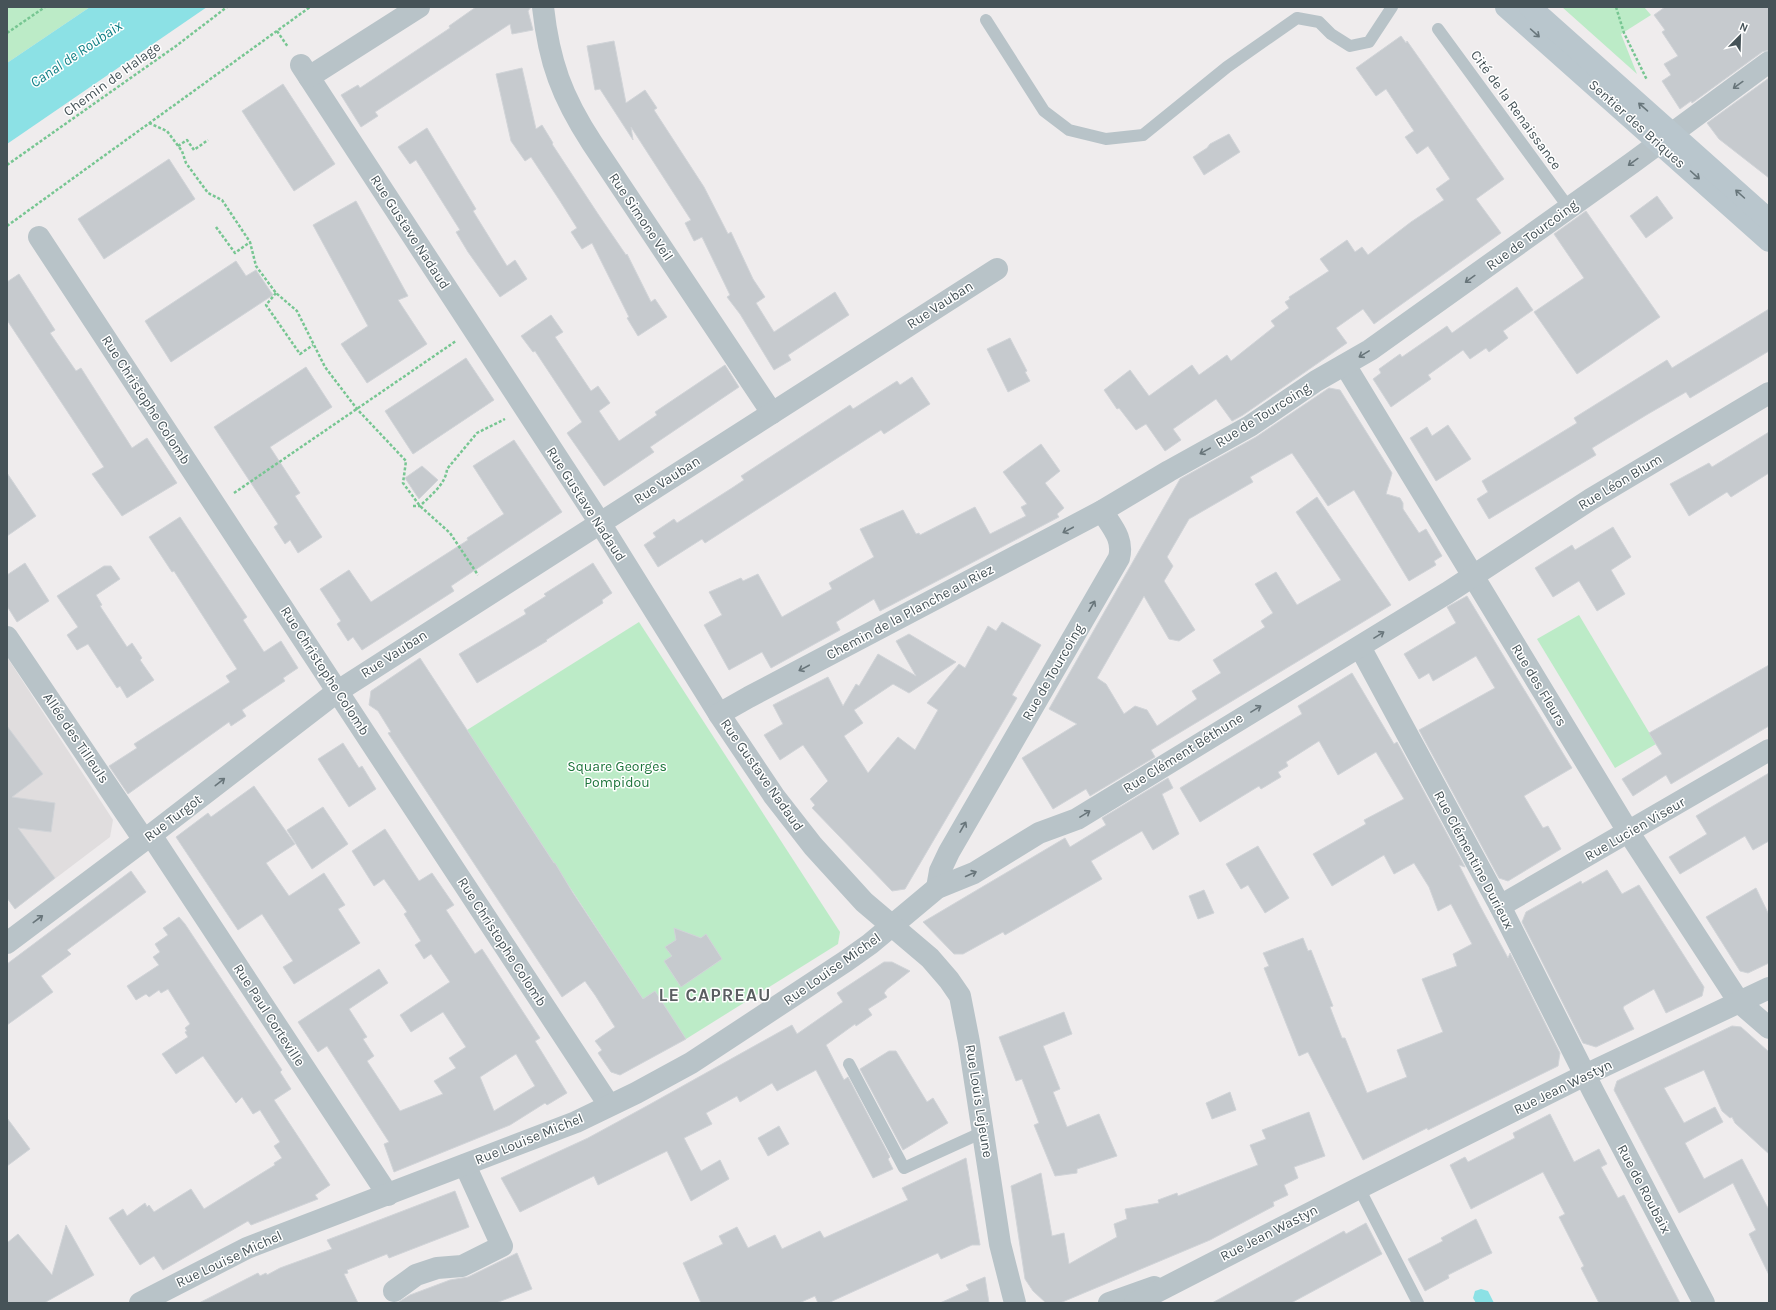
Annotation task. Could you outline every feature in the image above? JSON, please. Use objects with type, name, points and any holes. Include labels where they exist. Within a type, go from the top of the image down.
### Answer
[{"type":"main road","name":"Sentier des Briques","points":[[1506,7],[1769,220]]},
{"type":"main road","name":"Sentier des Briques","points":[[1530,7],[1666,138],[1769,241]]},
{"type":"street","name":"Rue Gustave Nadaud","points":[[419,7],[305,71],[600,523],[719,714],[774,796],[808,840],[853,890],[892,926]]},
{"type":"street","name":"Rue Simone Veil","points":[[543,7],[546,35],[552,63],[572,111],[772,413]]},
{"type":"street","name":"Rue de Tourcoing","points":[[937,888],[940,871],[949,852],[1119,558],[1122,548],[1119,538],[1102,511],[1169,471],[1250,426],[1316,381],[1370,350],[1666,138],[1769,62]]},
{"type":"street","name":"Rue Christophe Colomb","points":[[39,237],[609,1106]]},
{"type":"street","name":"Rue Vauban","points":[[338,691],[997,269]]},
{"type":"street","name":"Rue des Fleurs","points":[[1345,365],[1629,833],[1739,1002],[1769,1028]]},
{"type":"street","name":"Rue Léon Blum","points":[[1473,574],[1592,499],[1769,393]]},
{"type":"street","name":"Chemin de la Planche au Riez","points":[[719,714],[1102,511]]},
{"type":"street","name":"Rue Clément Béthune","points":[[892,926],[937,888],[978,870],[1039,833],[1077,819],[1360,646],[1447,592],[1473,574]]},
{"type":"street","name":"Allée des Tilleuls","points":[[7,637],[148,837]]},
{"type":"street","name":"Rue Clémentine Durieux","points":[[1360,646],[1500,906],[1585,1075]]},
{"type":"street","name":"Rue Turgot","points":[[7,943],[338,691]]},
{"type":"street","name":"Rue Lucien Viseur","points":[[1500,906],[1629,833],[1769,750]]},
{"type":"street","name":"Rue Paul Corteville","points":[[148,837],[388,1195]]},
{"type":"street","name":"Rue Louise Michel","points":[[140,1303],[247,1248],[576,1122],[609,1106],[692,1063],[753,1024],[856,954],[892,926]]},
{"type":"street","name":"Rue Louis Lejeune","points":[[892,926],[930,958],[949,980],[960,996],[965,1014],[1000,1244],[1015,1298]]},
{"type":"street","name":"Rue Jean Wastyn","points":[[1135,1303],[1358,1188],[1585,1075],[1769,988]]},
{"type":"street","name":"Rue de Roubaix","points":[[1585,1075],[1704,1303]]},
{"type":"street","points":[[394,1291],[416,1276],[437,1268],[462,1266],[502,1246],[465,1165]]},
{"type":"street","name":"Rue Jean Wastyn","points":[[1110,1303],[1180,1279]]},
{"type":"lane","points":[[986,20],[1044,111],[1069,130],[1106,139],[1143,135],[1227,67],[1297,18],[1319,22],[1331,34],[1350,46],[1369,42],[1392,7]]},
{"type":"lane","name":"Cité de la Renaissance","points":[[1438,29],[1569,208]]},
{"type":"lane","points":[[849,1064],[904,1168],[983,1132]]},
{"type":"lane","points":[[1358,1188],[1418,1303]]},
{"type":"path","points":[[7,33],[45,7]]},
{"type":"path","name":"Chemin de Halage","points":[[7,165],[170,50],[227,7]]},
{"type":"path","points":[[7,226],[310,7]]},
{"type":"path","points":[[1616,7],[1624,33],[1648,81]]},
{"type":"path","points":[[149,123],[167,131],[182,151],[186,163],[208,193],[222,200],[250,242],[256,266],[276,293],[298,311],[313,345],[325,367],[358,409],[406,461],[403,483],[420,506],[450,533],[490,594]]},
{"type":"path","points":[[178,146],[187,140],[194,150],[208,140]]},
{"type":"path","points":[[216,227],[234,254],[250,242]]},
{"type":"path","points":[[276,293],[266,305],[300,354],[313,345]]},
{"type":"path","points":[[216,506],[474,330]]},
{"type":"path","points":[[413,506],[420,506],[439,487],[447,476],[447,469],[477,433],[524,407]]},
{"type":"shaded area","points":[[7,657],[113,820],[110,837],[15,909],[7,898]]},
{"type":"green space","points":[[7,7],[90,7],[7,63]]},
{"type":"green space","points":[[1562,7],[1644,7],[1651,15],[1621,34],[1637,74]]},
{"type":"green space","points":[[1579,615],[1656,744],[1615,768],[1537,639]]},
{"type":"green space","name":"Square Georges Pompidou","points":[[639,622],[840,932],[838,944],[686,1039],[643,999],[467,730]]},
{"type":"water","name":"Canal de Roubaix","points":[[90,7],[207,7],[7,144],[7,63]]},
{"type":"water","points":[[1481,1289],[1488,1291],[1494,1303],[1476,1303],[1473,1298],[1475,1291]]},
{"type":"building","points":[[476,7],[531,7],[528,11],[533,30],[512,34],[510,24],[375,112],[378,116],[361,127],[341,95],[358,85],[360,88],[450,28],[449,26]]},
{"type":"building","points":[[1665,7],[1769,7],[1769,50],[1762,52],[1692,103],[1691,101],[1680,109],[1662,81],[1671,75],[1664,64],[1678,56],[1662,32],[1665,30],[1654,15]]},
{"type":"building","points":[[1401,36],[1406,43],[1407,41],[1504,179],[1476,199],[1501,233],[1374,324],[1363,309],[1336,328],[1347,343],[1243,415],[1232,421],[1216,399],[1173,429],[1181,440],[1165,451],[1146,424],[1136,430],[1119,408],[1117,409],[1104,390],[1130,370],[1149,396],[1192,365],[1199,375],[1227,355],[1231,361],[1275,326],[1271,321],[1289,308],[1285,302],[1290,299],[1289,297],[1329,271],[1320,259],[1347,240],[1355,252],[1362,247],[1368,255],[1411,222],[1444,200],[1436,189],[1450,179],[1428,146],[1417,154],[1405,137],[1414,131],[1386,89],[1376,96],[1356,68]]},
{"type":"building","points":[[614,41],[626,103],[645,90],[657,108],[654,110],[704,187],[728,234],[731,232],[753,279],[765,297],[756,303],[774,332],[835,292],[849,315],[788,355],[791,360],[774,370],[740,314],[727,297],[730,295],[702,237],[694,241],[685,223],[691,220],[631,127],[633,140],[600,89],[595,90],[587,46]]},
{"type":"building","points":[[522,68],[536,129],[542,125],[553,143],[552,144],[598,214],[626,255],[627,254],[651,302],[655,299],[667,317],[638,336],[627,318],[629,317],[592,243],[582,249],[571,232],[577,228],[560,201],[531,157],[525,161],[511,141],[496,74]]},
{"type":"building","points":[[1769,78],[1769,178],[1719,139],[1707,123]]},
{"type":"building","points":[[283,84],[335,164],[294,191],[242,111]]},
{"type":"building","points":[[427,128],[476,209],[473,211],[507,266],[515,260],[527,279],[500,297],[468,252],[456,232],[460,230],[416,160],[410,164],[398,147]]},
{"type":"building","points":[[1229,134],[1240,152],[1204,175],[1193,157],[1207,148],[1210,144]]},
{"type":"building","points":[[169,159],[195,199],[104,259],[78,219]]},
{"type":"building","points":[[1657,196],[1673,218],[1646,238],[1630,216]]},
{"type":"building","points":[[356,201],[408,296],[398,300],[427,344],[367,383],[341,344],[368,326],[313,225]]},
{"type":"building","points":[[1586,211],[1660,317],[1577,374],[1534,312],[1584,278],[1554,234]]},
{"type":"building","points":[[236,261],[246,276],[256,270],[273,295],[171,362],[145,321]]},
{"type":"building","points":[[19,274],[55,330],[50,333],[76,371],[81,368],[132,448],[147,438],[177,483],[122,516],[92,474],[104,467],[7,320],[7,282]]},
{"type":"building","points":[[1517,287],[1533,310],[1503,331],[1508,338],[1489,352],[1486,348],[1470,359],[1463,350],[1428,375],[1431,379],[1391,407],[1373,379],[1381,373],[1379,369],[1400,354],[1402,357],[1447,326],[1452,333]]},
{"type":"building","points":[[1769,309],[1769,351],[1690,398],[1686,392],[1648,414],[1592,448],[1596,455],[1489,519],[1477,499],[1488,492],[1482,481],[1577,423],[1574,418],[1667,360],[1672,368]]},
{"type":"building","points":[[551,315],[563,332],[555,337],[591,391],[598,386],[610,403],[599,411],[619,441],[657,415],[655,412],[725,365],[739,387],[650,447],[654,452],[604,486],[567,433],[582,422],[535,351],[533,352],[521,336]]},
{"type":"building","points":[[1010,338],[1027,371],[1025,372],[1030,381],[1008,392],[987,349]]},
{"type":"building","points":[[466,358],[494,400],[413,454],[385,411]]},
{"type":"building","points":[[306,367],[332,407],[270,447],[300,493],[295,496],[322,537],[298,553],[290,540],[285,544],[274,527],[278,524],[214,427]]},
{"type":"building","points":[[912,377],[930,404],[884,434],[881,430],[705,543],[702,539],[658,567],[644,545],[656,537],[653,533],[674,519],[677,523],[732,488],[744,480],[741,476],[850,405],[853,409],[897,381],[900,385]]},
{"type":"building","points":[[1329,388],[1340,390],[1392,473],[1386,494],[1400,498],[1403,503],[1403,509],[1419,533],[1426,529],[1442,556],[1434,561],[1436,565],[1409,581],[1354,490],[1328,506],[1292,453],[1250,477],[1253,482],[1189,519],[1167,557],[1173,566],[1164,581],[1195,630],[1179,641],[1169,639],[1144,596],[1097,678],[1106,684],[1124,714],[1135,706],[1147,710],[1157,726],[1197,699],[1192,691],[1221,673],[1213,660],[1265,627],[1261,621],[1273,613],[1255,584],[1276,572],[1297,605],[1341,580],[1296,512],[1317,497],[1391,605],[1151,750],[1155,757],[1090,796],[1086,789],[1053,809],[1022,758],[1077,724],[1049,709],[1180,479],[1256,437]]},
{"type":"building","points":[[1448,425],[1471,459],[1436,481],[1410,438],[1427,427],[1432,436]]},
{"type":"building","points":[[1769,432],[1769,473],[1731,497],[1727,492],[1689,516],[1670,484],[1709,463],[1712,467]]},
{"type":"building","points":[[514,440],[562,512],[451,586],[454,591],[362,650],[353,637],[348,641],[337,624],[341,621],[320,589],[349,570],[371,602],[468,540],[467,538],[504,514],[473,466]]},
{"type":"building","points":[[1041,444],[1060,471],[1045,483],[1064,508],[1057,514],[1059,517],[880,611],[874,599],[836,622],[840,630],[771,668],[762,652],[729,670],[704,625],[722,615],[709,592],[741,578],[743,581],[758,574],[782,617],[832,589],[829,583],[874,557],[860,529],[903,510],[916,534],[919,533],[920,535],[975,507],[990,534],[1026,516],[1021,507],[1027,504],[1003,472]]},
{"type":"building","points":[[422,466],[438,480],[419,499],[405,478]]},
{"type":"building","points":[[7,473],[36,516],[7,536]]},
{"type":"building","points":[[180,517],[247,617],[243,620],[264,652],[281,641],[298,668],[283,678],[285,681],[242,710],[246,716],[231,726],[229,722],[128,794],[109,766],[137,748],[134,744],[230,682],[226,676],[237,669],[174,571],[172,572],[149,537]]},
{"type":"building","points":[[1613,527],[1631,557],[1611,570],[1625,594],[1597,611],[1579,581],[1553,597],[1535,568],[1572,545],[1575,550]]},
{"type":"building","points":[[25,563],[49,601],[17,622],[7,606],[7,575]]},
{"type":"building","points":[[593,563],[612,593],[602,600],[603,603],[546,640],[547,641],[477,683],[459,654],[526,614],[524,610],[546,596],[544,594]]},
{"type":"building","points":[[104,566],[111,566],[120,579],[96,595],[102,605],[100,606],[127,647],[132,643],[142,658],[140,660],[154,680],[127,698],[120,686],[117,688],[88,644],[77,650],[67,635],[78,627],[57,596]]},
{"type":"building","points":[[1467,596],[1572,768],[1524,796],[1543,828],[1548,826],[1561,849],[1508,881],[1499,878],[1419,730],[1495,688],[1476,656],[1433,681],[1429,673],[1419,679],[1404,654],[1456,623],[1447,607]]},
{"type":"building","points":[[1002,622],[1041,645],[1012,695],[1017,698],[905,889],[892,891],[812,808],[815,805],[810,799],[828,781],[803,745],[780,760],[764,735],[783,724],[773,705],[828,677],[843,706],[856,684],[859,686],[878,654],[916,676],[896,641],[909,634],[956,662],[909,693],[893,684],[854,710],[863,723],[844,736],[868,773],[898,737],[915,750],[938,710],[927,703],[959,664],[965,668],[988,626],[996,631]]},
{"type":"building","points":[[420,658],[643,999],[655,991],[686,1039],[620,1075],[611,1072],[598,1053],[602,1050],[595,1041],[615,1027],[595,995],[585,981],[562,997],[388,733],[391,732],[378,711],[369,705],[371,691]]},
{"type":"building","points":[[1769,665],[1769,726],[1671,784],[1666,775],[1633,796],[1622,779],[1662,754],[1649,733]]},
{"type":"building","points":[[1352,673],[1394,744],[1397,742],[1465,867],[1459,865],[1480,906],[1508,958],[1510,953],[1560,1053],[1558,1066],[1428,1130],[1427,1128],[1363,1160],[1308,1052],[1299,1056],[1264,968],[1269,966],[1263,953],[1303,938],[1308,951],[1311,950],[1333,1006],[1330,1007],[1342,1038],[1345,1038],[1367,1093],[1407,1077],[1397,1050],[1443,1032],[1422,979],[1457,966],[1453,954],[1472,944],[1451,904],[1438,911],[1429,887],[1414,863],[1394,874],[1384,855],[1332,886],[1313,854],[1366,824],[1364,820],[1404,799],[1376,752],[1338,775],[1319,741],[1286,762],[1288,766],[1278,772],[1281,777],[1261,789],[1259,786],[1200,822],[1180,788],[1302,714],[1298,706]]},
{"type":"building","points":[[7,726],[43,774],[12,797],[55,803],[51,832],[18,828],[55,878],[15,909],[7,898]]},
{"type":"building","points":[[343,743],[359,768],[362,766],[376,789],[349,807],[318,759]]},
{"type":"building","points":[[1769,773],[1769,841],[1753,850],[1745,836],[1680,874],[1669,857],[1707,834],[1696,816]]},
{"type":"building","points":[[1168,778],[1173,788],[1162,794],[1179,834],[1153,850],[1142,831],[1091,861],[1102,879],[1005,935],[1003,932],[963,954],[954,954],[923,922],[1065,838],[1070,847],[1106,825],[1102,818]]},
{"type":"building","points":[[254,786],[295,844],[266,863],[289,896],[324,873],[345,905],[338,909],[360,943],[294,984],[283,967],[293,961],[262,914],[238,930],[176,837],[208,813],[211,817]]},
{"type":"building","points":[[323,807],[348,844],[312,869],[287,830]]},
{"type":"building","points":[[385,829],[419,881],[432,873],[454,905],[446,910],[475,954],[482,949],[488,958],[540,1038],[535,1041],[567,1093],[547,1105],[545,1103],[510,1125],[394,1172],[384,1144],[389,1142],[327,1046],[318,1052],[298,1022],[379,969],[388,983],[349,1009],[367,1037],[363,1039],[374,1056],[367,1061],[400,1111],[443,1094],[434,1081],[456,1068],[449,1058],[466,1047],[443,1012],[411,1032],[400,1015],[450,982],[431,954],[424,959],[415,945],[421,941],[404,914],[407,912],[384,879],[374,886],[352,851]],"holes":[[[516,1054],[535,1086],[494,1111],[480,1077]]]},
{"type":"building","points":[[1258,846],[1289,898],[1265,913],[1248,885],[1241,889],[1226,864]]},
{"type":"building","points":[[1607,870],[1622,894],[1639,885],[1704,987],[1702,996],[1666,1013],[1654,989],[1623,1008],[1634,1029],[1596,1047],[1583,1043],[1522,922],[1526,912],[1581,881],[1582,884]]},
{"type":"building","points":[[131,871],[146,892],[67,950],[71,954],[41,976],[53,992],[7,1025],[7,964]]},
{"type":"building","points":[[1756,888],[1769,915],[1769,963],[1748,973],[1740,971],[1706,917]]},
{"type":"building","points":[[1204,890],[1214,913],[1198,919],[1189,896]]},
{"type":"building","points":[[179,917],[282,1070],[280,1072],[291,1089],[274,1100],[330,1185],[315,1195],[318,1199],[251,1225],[248,1221],[163,1270],[154,1256],[140,1265],[109,1218],[123,1209],[127,1216],[145,1203],[147,1207],[149,1205],[154,1212],[191,1189],[204,1209],[275,1165],[274,1163],[282,1158],[274,1146],[280,1142],[260,1110],[253,1114],[242,1097],[236,1103],[203,1056],[176,1074],[162,1054],[188,1037],[185,1032],[187,1031],[185,1028],[190,1024],[168,989],[161,993],[159,990],[149,997],[146,994],[136,1000],[127,986],[159,965],[153,957],[160,952],[155,944],[168,935],[163,928]]},
{"type":"building","points":[[674,928],[701,938],[706,934],[722,959],[681,987],[664,961],[672,956],[665,947],[676,940]]},
{"type":"building","points":[[884,962],[892,962],[910,971],[887,989],[884,993],[887,997],[868,1009],[872,1015],[856,1026],[855,1024],[826,1045],[844,1080],[848,1077],[890,1157],[888,1159],[893,1169],[873,1178],[816,1070],[777,1091],[772,1083],[740,1102],[737,1096],[706,1113],[712,1124],[684,1138],[701,1171],[720,1160],[729,1179],[691,1201],[667,1151],[598,1185],[594,1176],[520,1212],[501,1178],[588,1138],[792,1025],[797,1034],[843,1002],[837,993]]},
{"type":"building","points":[[1064,1012],[1072,1034],[1043,1046],[1060,1089],[1053,1092],[1067,1127],[1099,1114],[1117,1156],[1077,1169],[1077,1173],[1055,1176],[1034,1125],[1039,1123],[1022,1079],[1016,1081],[999,1037]]},
{"type":"building","points":[[1732,1026],[1741,1027],[1769,1052],[1769,1154],[1735,1123],[1732,1117],[1730,1118],[1722,1111],[1704,1070],[1664,1088],[1684,1123],[1715,1107],[1723,1122],[1685,1143],[1704,1179],[1742,1159],[1769,1210],[1769,1275],[1749,1234],[1756,1230],[1733,1183],[1679,1213],[1614,1090],[1617,1081]]},
{"type":"building","points":[[889,1051],[896,1051],[927,1102],[933,1098],[948,1123],[903,1150],[860,1069]]},
{"type":"building","points":[[1230,1092],[1236,1110],[1212,1119],[1206,1103]]},
{"type":"building","points":[[1309,1112],[1325,1156],[1294,1167],[1298,1178],[1284,1185],[1288,1195],[1273,1202],[1274,1206],[1210,1240],[1060,1303],[1046,1303],[1033,1291],[1025,1279],[1011,1186],[1041,1173],[1052,1236],[1064,1233],[1069,1264],[1117,1237],[1114,1224],[1127,1219],[1125,1209],[1159,1203],[1158,1200],[1177,1193],[1178,1196],[1258,1165],[1250,1145],[1266,1139],[1262,1130]]},
{"type":"building","points":[[1550,1114],[1574,1162],[1599,1149],[1607,1164],[1601,1167],[1618,1198],[1624,1195],[1680,1303],[1599,1303],[1581,1268],[1584,1266],[1559,1217],[1565,1214],[1543,1172],[1471,1209],[1450,1165],[1465,1157],[1468,1162],[1515,1138],[1513,1133]]},
{"type":"building","points":[[7,1118],[30,1149],[7,1166]]},
{"type":"building","points":[[779,1126],[789,1144],[768,1156],[758,1138]]},
{"type":"building","points":[[966,1158],[980,1245],[972,1245],[941,1259],[938,1253],[828,1303],[818,1303],[815,1296],[799,1303],[701,1303],[683,1263],[723,1244],[719,1236],[737,1227],[748,1248],[775,1235],[782,1249],[820,1231],[824,1238],[908,1200],[902,1188]]},
{"type":"building","points":[[455,1191],[469,1227],[389,1258],[387,1254],[347,1270],[348,1273],[344,1274],[358,1303],[199,1303],[258,1273],[260,1276],[266,1273],[267,1275],[280,1268],[332,1249],[327,1240]]},
{"type":"building","points":[[1476,1219],[1492,1253],[1448,1275],[1449,1278],[1425,1291],[1408,1259],[1443,1241],[1441,1238]]},
{"type":"building","points":[[1366,1223],[1382,1254],[1291,1303],[1212,1303],[1344,1231],[1346,1234]]},
{"type":"building","points":[[66,1225],[94,1275],[44,1303],[7,1303],[7,1243],[18,1234],[52,1275]]},
{"type":"building","points":[[517,1253],[532,1289],[496,1303],[397,1303],[410,1295],[450,1280],[468,1277]]},
{"type":"building","points":[[985,1277],[989,1303],[940,1303],[969,1290],[966,1285]]},
{"type":"district","name":"LE CAPREAU","points":[[715,995]]}]
